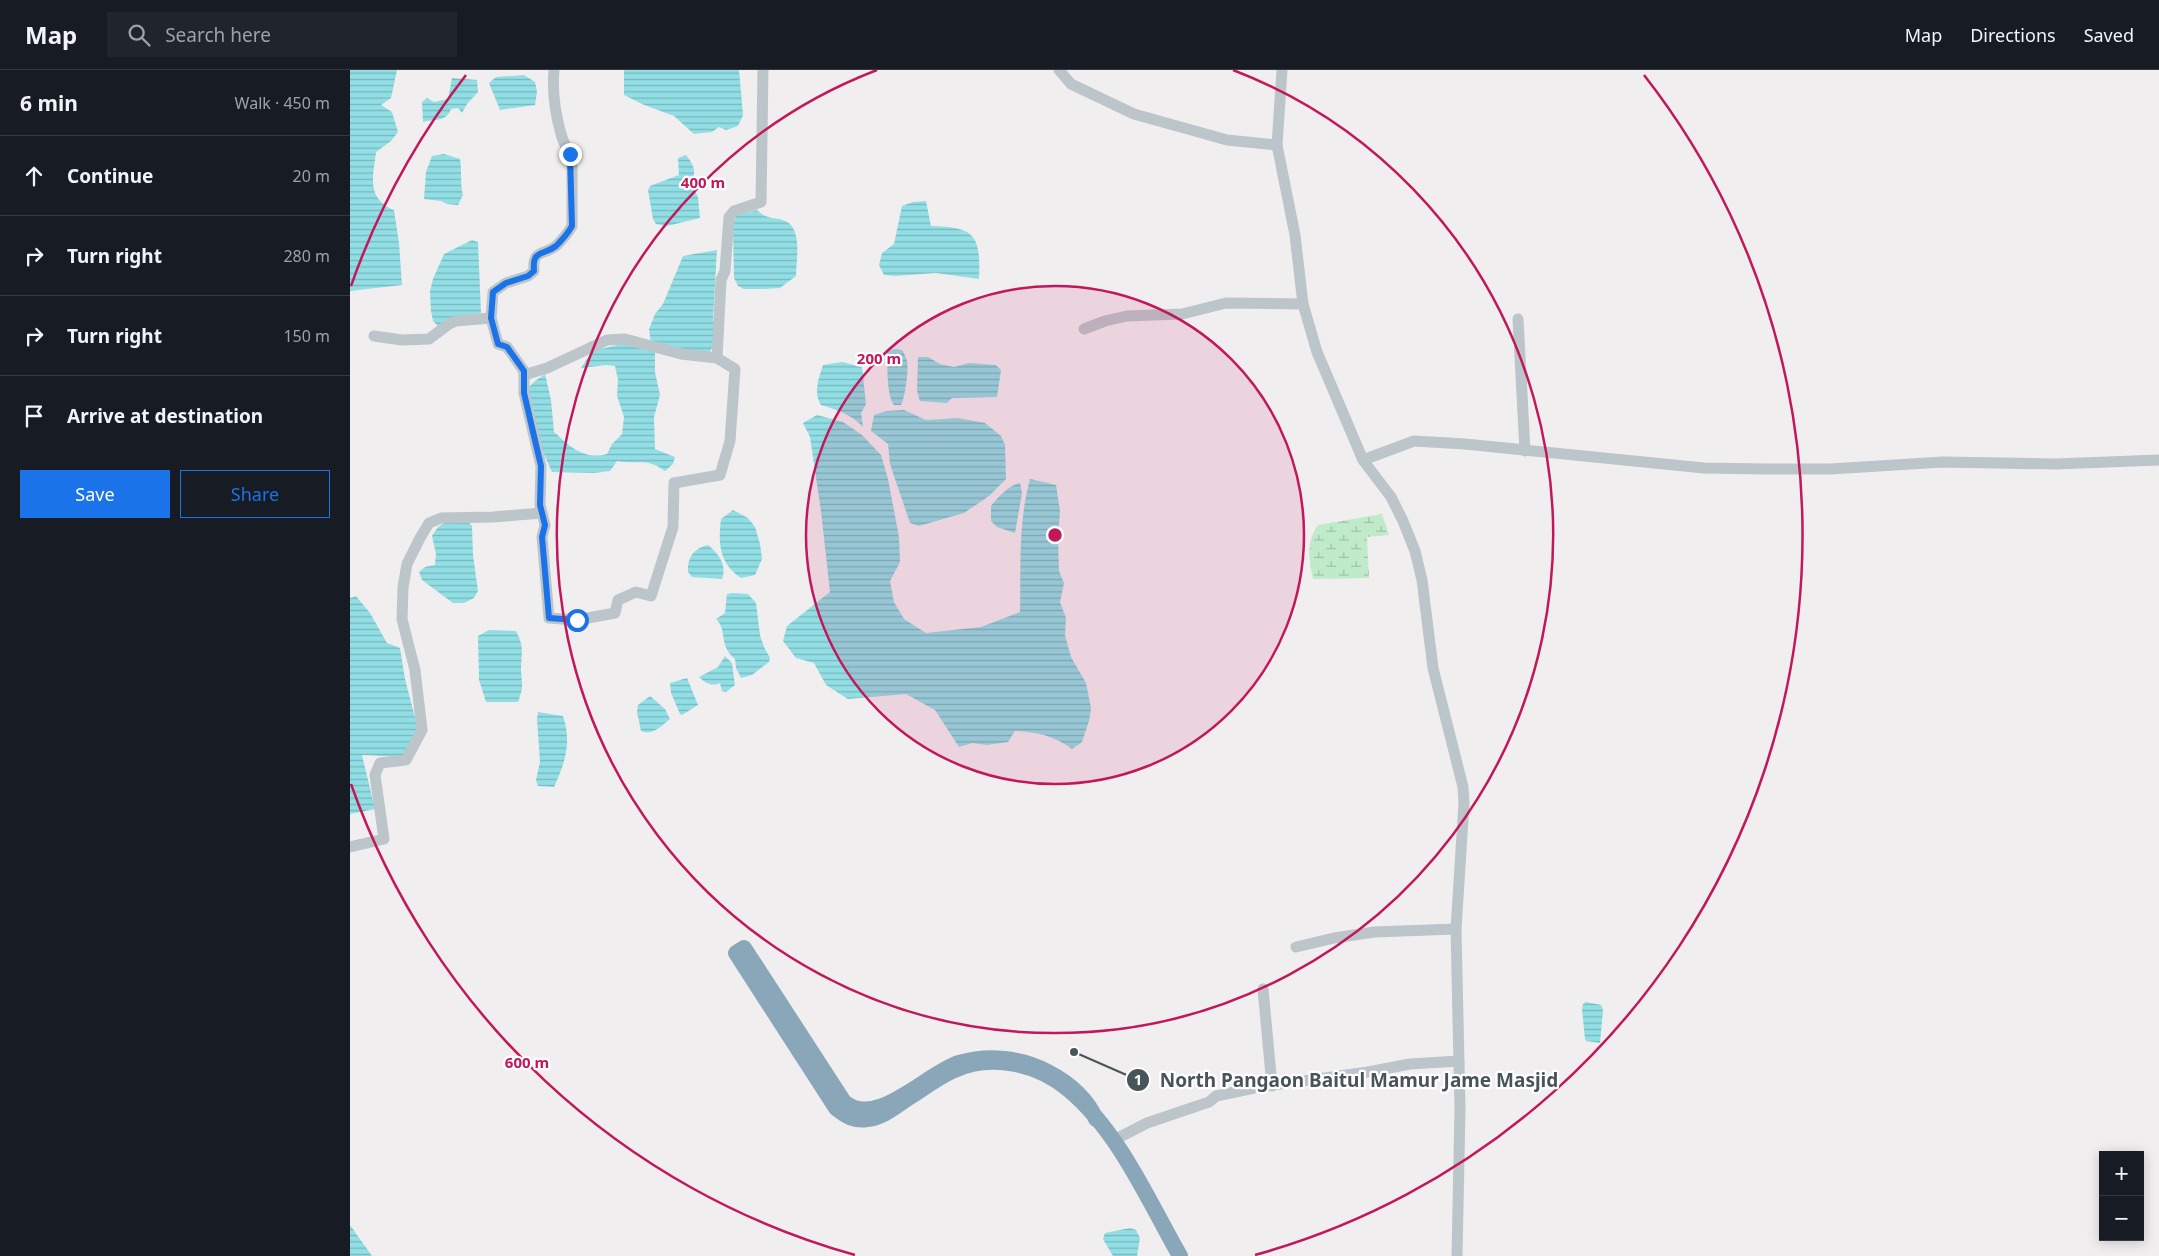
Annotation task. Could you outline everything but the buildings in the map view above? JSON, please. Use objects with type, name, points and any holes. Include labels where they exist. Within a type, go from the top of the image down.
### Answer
[{"type":"highway","points":[[984,1060],[953,1071],[880,1116],[856,1120],[846,1116],[836,1108],[736,953],[744,948],[844,1102],[856,1110],[872,1110],[885,1105],[958,1063],[984,1060],[1010,1059],[1028,1063],[1058,1077],[1084,1099],[1096,1119],[1114,1140],[1180,1256]]},
{"type":"street","points":[[524,375],[547,368],[607,340],[625,339],[681,354],[717,358],[735,370],[730,441],[720,476],[674,483],[673,527],[651,596],[636,592],[618,600],[615,613],[577,620],[549,618],[542,537],[545,525],[540,505],[541,466],[524,393],[524,375],[524,371],[507,347],[498,344],[491,318],[493,292],[506,283],[528,276],[534,271],[533,262],[537,255],[555,246],[572,226],[572,164],[556,114],[553,96],[554,70]]},
{"type":"street","points":[[717,358],[720,280],[725,271],[729,217],[734,211],[761,202],[762,70]]},
{"type":"street","points":[[1059,70],[1071,84],[1134,114],[1227,140],[1277,145]]},
{"type":"street","points":[[1282,70],[1277,145],[1295,235],[1303,304],[1317,352],[1364,460],[1390,497],[1403,521],[1415,551],[1422,580],[1433,668],[1462,787],[1464,803],[1456,930],[1459,1061],[1457,1256]]},
{"type":"street","points":[[1084,329],[1105,321],[1127,316],[1182,314],[1226,304],[1303,304]]},
{"type":"street","points":[[374,336],[402,340],[429,339],[456,321],[491,318]]},
{"type":"street","points":[[1518,319],[1525,451]]},
{"type":"street","points":[[1364,460],[1414,441],[1466,444],[1704,468],[1831,470],[1943,462],[2055,464],[2159,460]]},
{"type":"street","points":[[350,847],[384,839],[375,775],[380,763],[406,760],[422,730],[415,670],[402,619],[403,587],[407,564],[420,538],[429,523],[441,518],[493,517],[542,513]]},
{"type":"street","points":[[1296,947],[1334,938],[1374,932],[1456,930]]},
{"type":"street","points":[[1263,988],[1272,1086]]},
{"type":"street","points":[[1114,1140],[1147,1123],[1209,1102],[1216,1096],[1259,1087],[1368,1072],[1410,1064],[1459,1061]]},
{"type":"green space","points":[[1382,514],[1389,535],[1367,537],[1369,578],[1313,579],[1309,551],[1314,531],[1318,525]]},
{"type":"water","points":[[350,70],[397,70],[391,98],[381,105],[392,112],[398,132],[391,141],[376,152],[373,186],[379,199],[394,210],[402,285],[350,291]]},
{"type":"water","points":[[624,70],[739,70],[743,115],[738,126],[726,130],[719,127],[712,132],[694,134],[674,116],[624,95]]},
{"type":"water","points":[[524,75],[535,82],[537,92],[535,105],[500,110],[489,83],[496,77]]},
{"type":"water","points":[[452,78],[477,80],[478,92],[462,113],[458,108],[451,109],[443,118],[423,122],[422,102],[427,98],[434,102],[448,99]]},
{"type":"water","points":[[444,154],[460,159],[463,195],[458,205],[424,199],[426,172],[432,156]]},
{"type":"water","points":[[686,155],[694,169],[691,184],[698,197],[700,218],[667,226],[656,224],[653,219],[648,190],[650,186],[679,175],[678,158]]},
{"type":"water","points":[[926,201],[931,226],[957,229],[972,236],[979,252],[979,279],[936,273],[884,275],[879,265],[882,253],[894,244],[902,206],[913,202]]},
{"type":"water","points":[[757,210],[767,217],[785,221],[794,230],[797,246],[796,276],[780,288],[744,289],[738,286],[734,278],[733,224],[736,215]]},
{"type":"water","points":[[472,240],[478,242],[481,313],[439,327],[433,321],[431,311],[430,291],[433,279],[444,254]]},
{"type":"water","points":[[717,250],[713,319],[717,337],[709,354],[651,343],[649,329],[655,314],[663,304],[683,256]]},
{"type":"water","points":[[631,342],[655,351],[655,372],[660,395],[654,417],[655,449],[675,457],[673,464],[665,471],[653,464],[617,461],[610,471],[594,473],[552,472],[543,452],[527,389],[545,374],[551,400],[554,432],[584,454],[607,454],[612,444],[622,434],[624,417],[617,396],[618,380],[615,366],[606,365],[581,368],[592,351]]},
{"type":"water","points":[[902,350],[907,365],[907,377],[901,405],[894,405],[891,400],[889,387],[887,351]]},
{"type":"water","points":[[918,357],[928,357],[940,364],[954,367],[969,363],[996,365],[1001,370],[997,397],[952,398],[947,403],[920,401],[917,391]]},
{"type":"water","points":[[842,362],[862,367],[866,404],[861,413],[863,427],[849,416],[821,405],[817,395],[817,385],[823,365]]},
{"type":"water","points":[[904,410],[926,420],[958,418],[985,423],[1001,436],[1005,445],[1006,479],[989,496],[964,513],[919,526],[910,523],[890,464],[888,444],[871,431],[874,415],[886,411]]},
{"type":"water","points":[[817,415],[843,422],[862,435],[881,455],[888,479],[899,537],[900,562],[890,581],[894,602],[904,619],[926,633],[981,627],[1020,612],[1022,529],[1030,479],[1056,485],[1060,511],[1058,538],[1059,571],[1064,583],[1060,602],[1066,618],[1065,635],[1071,657],[1086,683],[1091,708],[1082,742],[1072,749],[1059,741],[1045,736],[1015,731],[1008,742],[987,745],[972,743],[959,747],[935,710],[906,694],[848,699],[826,685],[814,663],[796,658],[783,641],[787,626],[830,592],[810,437],[803,423]]},
{"type":"water","points":[[1020,483],[1022,493],[1015,533],[997,527],[991,521],[991,506],[1000,495]]},
{"type":"water","points":[[733,510],[748,518],[755,527],[762,559],[755,575],[741,578],[728,566],[724,559],[720,545],[721,519]]},
{"type":"water","points":[[466,519],[472,526],[473,555],[478,591],[474,598],[464,603],[453,603],[422,580],[419,572],[425,567],[435,565],[436,554],[432,536],[435,531],[442,524]]},
{"type":"water","points":[[708,545],[716,552],[723,564],[722,579],[692,577],[688,572],[692,554],[699,548]]},
{"type":"water","points":[[727,594],[748,594],[756,603],[760,635],[770,658],[769,662],[752,675],[741,678],[736,668],[735,659],[727,649],[722,628],[716,619],[725,613]]},
{"type":"water","points":[[356,596],[370,613],[387,643],[400,648],[405,679],[419,733],[403,757],[362,755],[375,809],[350,814],[350,598]]},
{"type":"water","points":[[489,630],[516,631],[519,637],[522,650],[522,686],[518,702],[486,702],[479,680],[478,636]]},
{"type":"water","points":[[725,656],[732,663],[735,685],[726,692],[722,691],[720,683],[709,684],[699,677],[718,667]]},
{"type":"water","points":[[687,678],[698,705],[682,715],[671,693],[670,683]]},
{"type":"water","points":[[650,696],[665,709],[670,719],[657,730],[645,732],[641,731],[637,712],[638,705]]},
{"type":"water","points":[[538,712],[563,716],[566,726],[566,752],[554,787],[538,786],[536,780],[540,762]]},
{"type":"water","points":[[1586,1002],[1601,1005],[1603,1010],[1600,1043],[1586,1041],[1585,1039],[1582,1009],[1583,1004]]},
{"type":"water","points":[[350,1225],[372,1256],[350,1256]]},
{"type":"water","points":[[1130,1228],[1136,1230],[1140,1238],[1137,1256],[1113,1256],[1103,1239],[1105,1233]]},
{"type":"place","name":"North Pangaon Baitul Mamur Jame Masjid","points":[[1074,1052]]},
{"type":"route","points":[[570,154],[572,164],[572,226],[555,246],[537,255],[533,262],[534,271],[528,276],[506,283],[493,292],[491,318],[498,344],[507,347],[524,371],[524,393],[541,466],[540,505],[545,525],[542,537],[549,618],[577,620]]}]
